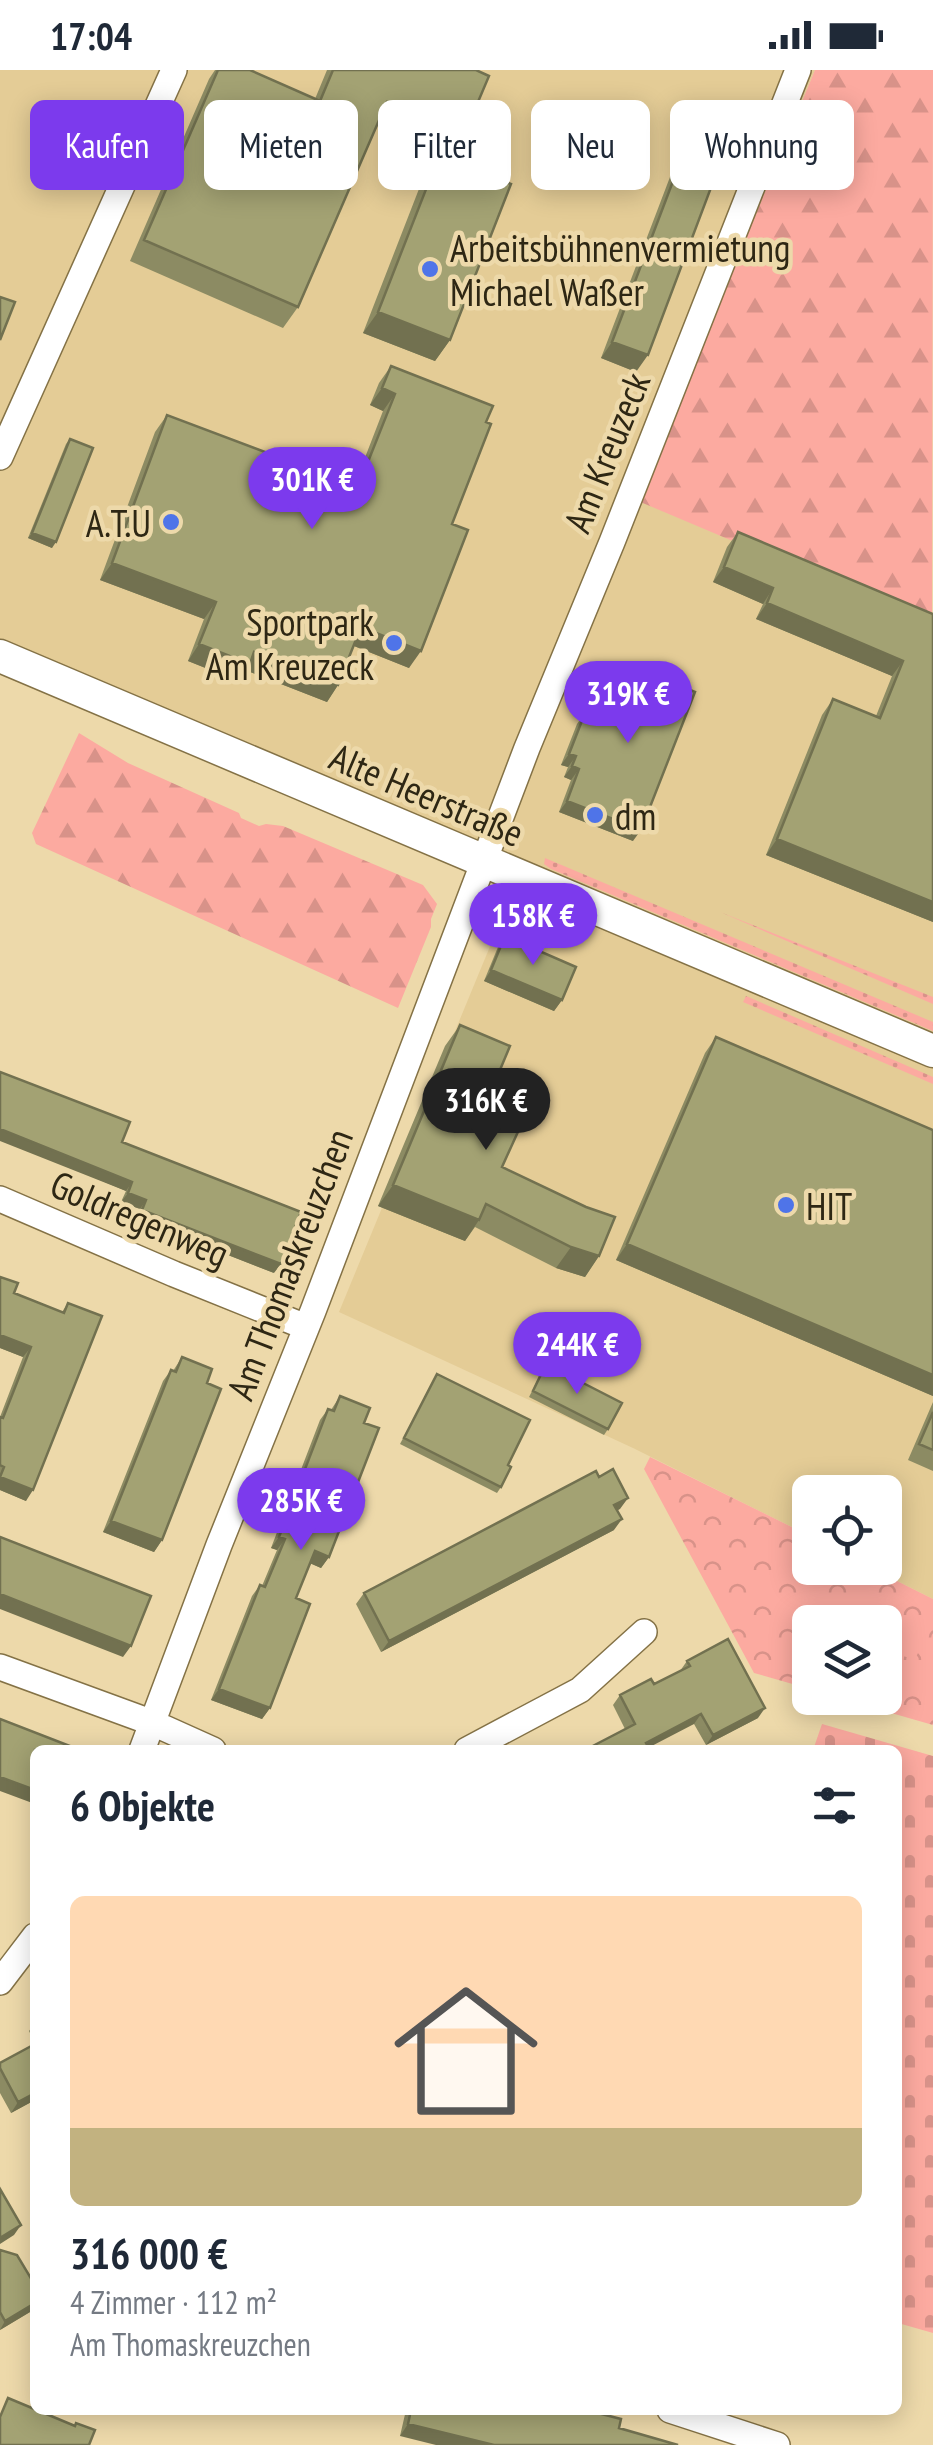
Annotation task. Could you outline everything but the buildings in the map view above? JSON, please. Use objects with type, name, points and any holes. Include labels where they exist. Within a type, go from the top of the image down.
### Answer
[{"type":"street","points":[[0,456],[174,70]]},
{"type":"street","name":"Am Kreuzeck","points":[[486,862],[534,731],[798,70]]},
{"type":"street","name":"Alte Heerstraße","points":[[0,656],[933,1051]]},
{"type":"street","name":"Am Thomaskreuzchen","points":[[144,1745],[218,1545],[486,862]]},
{"type":"street","name":"Goldregenweg","points":[[0,1199],[306,1327]]},
{"type":"street","points":[[476,1745],[580,1690],[644,1632]]},
{"type":"street","points":[[0,1668],[153,1723],[201,1745]]},
{"type":"street","points":[[0,1982],[30,1943]]},
{"type":"street","points":[[685,2415],[777,2445]]},
{"type":"shaded area","points":[[0,70],[815,70],[803,100],[670,100],[670,190],[766,190],[639,500],[933,621],[933,1599],[902,1584],[902,1475],[792,1475],[792,1527],[633,1448],[339,1312],[517,881],[0,663]]},
{"type":"green space","points":[[815,70],[933,70],[932,625],[638,501],[766,190],[854,190],[854,100],[803,100]]},
{"type":"green space","points":[[79,733],[128,763],[239,813],[241,818],[259,826],[283,826],[423,885],[437,904],[398,1008],[36,844],[32,833]]},
{"type":"green space","points":[[545,858],[933,1022],[933,1031],[551,869],[544,864]]},
{"type":"green space","points":[[720,912],[933,997],[933,1004]]},
{"type":"green space","points":[[746,996],[933,1077],[933,1084],[743,1002]]},
{"type":"green space","points":[[650,1457],[792,1527],[792,1585],[902,1584],[933,1599],[933,1725],[898,1715],[902,1715],[902,1605],[792,1605],[792,1684],[754,1673],[644,1469]]},
{"type":"green space","points":[[905,1624],[927,1635],[914,1661],[902,1655]]},
{"type":"green space","points":[[933,1644],[933,1704],[909,1692]]},
{"type":"green space","points":[[822,1724],[895,1745],[815,1745]]},
{"type":"green space","points":[[902,1747],[933,1756],[933,2333],[902,2324]]},
{"type":"place","name":"Arbeitsbühnenvermietung Michael Waßer","points":[[430,269]]},
{"type":"place","name":"A.T.U","points":[[171,522]]},
{"type":"place","name":"Sportpark Am Kreuzeck","points":[[394,643]]},
{"type":"place","name":"dm","points":[[595,815]]},
{"type":"place","name":"HIT","points":[[786,1205]]}]
